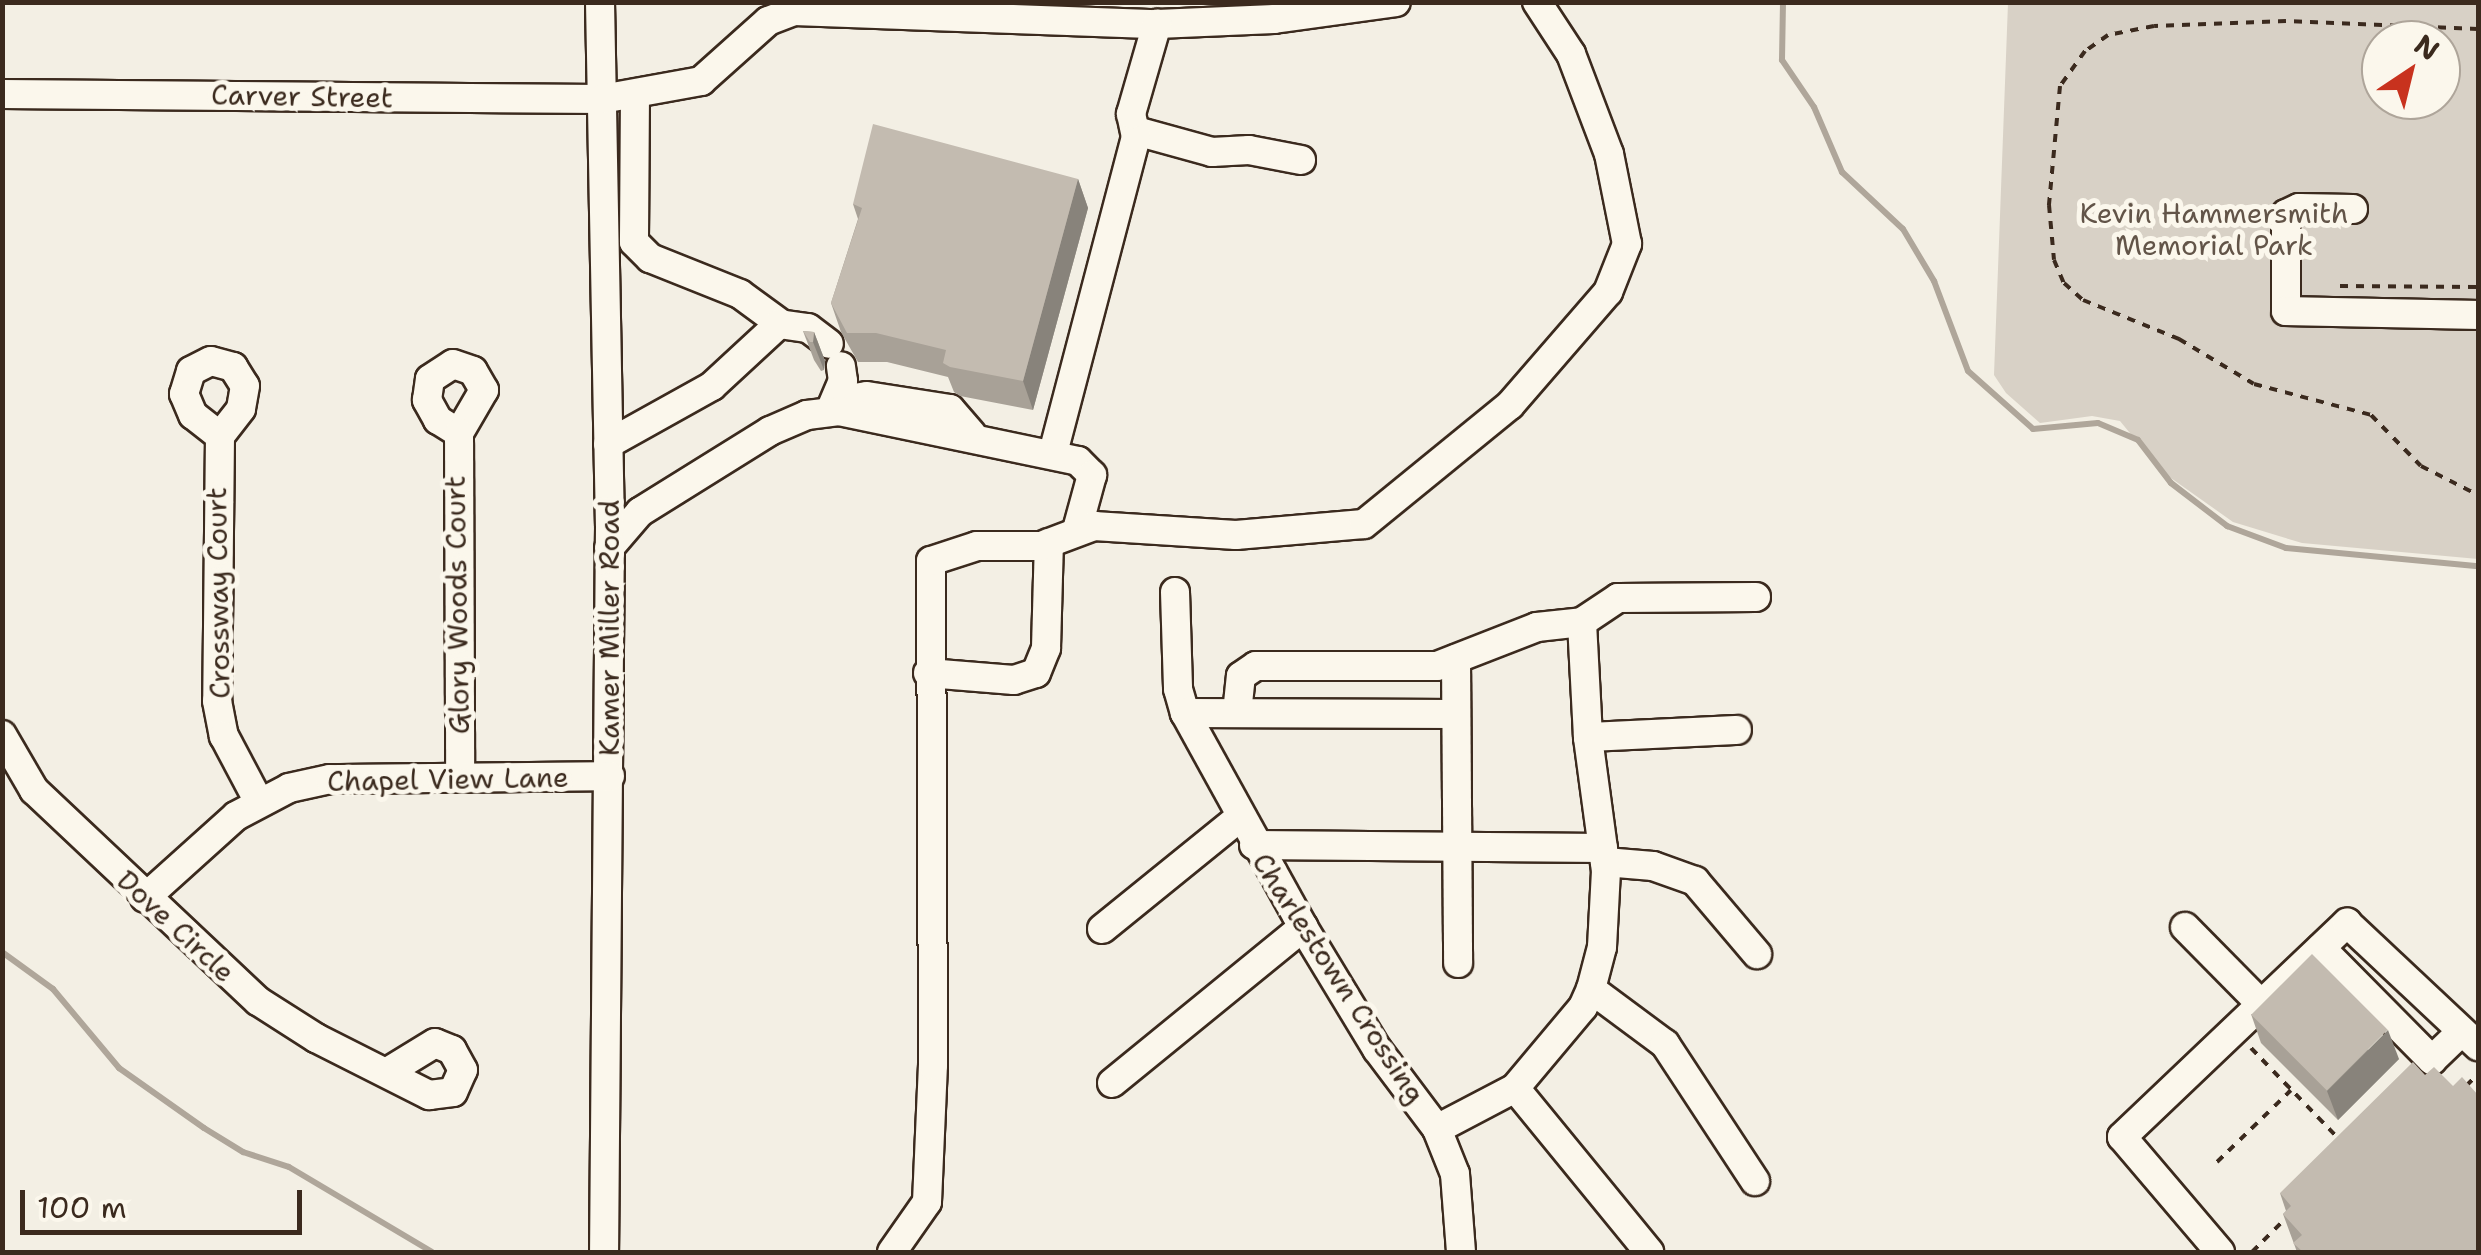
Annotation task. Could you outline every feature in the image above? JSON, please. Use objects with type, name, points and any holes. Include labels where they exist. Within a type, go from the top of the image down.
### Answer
[{"type":"street","name":"Kamer Miller Road","points":[[600,2],[610,548],[604,1252]]},
{"type":"street","name":"Carver Street","points":[[2,94],[602,99],[701,80],[768,21],[794,11],[1156,24],[1274,19],[1396,2]]},
{"type":"street","points":[[892,1252],[927,1202],[933,1065],[928,674],[931,561],[977,546],[1138,526],[1236,535],[1364,524],[1510,406],[1586,320],[1620,269],[1626,215],[1571,54],[1537,2]]},
{"type":"street","points":[[1053,454],[1133,144],[1131,114],[1156,24]]},
{"type":"street","points":[[635,94],[634,242],[650,258],[740,294],[781,324],[808,328],[835,355],[844,381],[832,407]]},
{"type":"street","points":[[1133,144],[1301,160]]},
{"type":"street","points":[[2354,209],[2299,208],[2286,214],[2286,311],[2478,316]]},
{"type":"street","points":[[664,497],[640,493],[608,458],[712,386],[781,324]]},
{"type":"street","points":[[610,548],[640,512],[770,431],[832,407],[972,434],[1078,461],[1092,475],[1061,538],[1046,648],[1036,673],[1014,680],[928,674]]},
{"type":"street","name":"Glory Woods Court","points":[[459,433],[460,778]]},
{"type":"street","name":"Crossway Court","points":[[220,436],[218,702],[224,736],[259,802]]},
{"type":"street","name":"Charlestown Crossing","points":[[1175,592],[1178,690],[1186,712],[1239,818],[1303,928],[1377,1049],[1436,1129],[1455,1174],[1462,1252]]},
{"type":"street","points":[[1237,713],[1241,676],[1256,666],[1437,666],[1537,627],[1582,622],[1618,598],[1756,597]]},
{"type":"street","points":[[1436,1129],[1515,1088],[1584,1008],[1591,989],[1602,947],[1604,855],[1588,737],[1582,622]]},
{"type":"street","points":[[1456,659],[1458,963]]},
{"type":"street","points":[[1186,712],[1455,714]]},
{"type":"street","points":[[1588,737],[1737,730]]},
{"type":"street","name":"Dove Circle","points":[[2,735],[34,790],[258,1002],[386,1073]]},
{"type":"street","name":"Chapel View Lane","points":[[145,898],[259,802],[330,778],[610,776]]},
{"type":"street","points":[[1102,930],[1239,818]]},
{"type":"street","points":[[1254,845],[1457,845],[1604,855],[1695,881],[1756,954]]},
{"type":"street","points":[[2220,1252],[2122,1137],[2262,1004],[2322,948],[2348,924],[2470,1039],[2432,1060],[2322,948]]},
{"type":"street","points":[[2185,927],[2262,1004]]},
{"type":"street","points":[[1112,1083],[1303,928]]},
{"type":"street","points":[[1591,989],[1665,1044],[1756,1181]]},
{"type":"street","points":[[1515,1088],[1649,1252]]},
{"type":"path","points":[[2478,29],[2286,21],[2108,34],[2076,60],[2060,86],[2049,204],[2054,260],[2064,283],[2083,300],[2179,339],[2254,384],[2371,416],[2421,466],[2478,495]]},
{"type":"path","points":[[2340,286],[2478,287]]},
{"type":"path","points":[[2233,1032],[2340,1140]]},
{"type":"path","points":[[2465,1087],[2478,1074]]},
{"type":"path","points":[[2217,1162],[2291,1090]]},
{"type":"path","points":[[2252,1252],[2296,1209]]},
{"type":"green space","name":"Kevin Hammersmith Memorial Park","points":[[2008,3],[2478,3],[2478,559],[2302,543],[2233,522],[2161,471],[2120,421],[2092,416],[2040,423],[2006,393],[1994,375]]},
{"type":"building","points":[[873,124],[1078,179],[1023,381],[950,367],[943,363],[946,350],[876,333],[847,333],[831,303],[862,208],[853,204]]},
{"type":"building","points":[[803,331],[814,332],[813,342],[810,342]]},
{"type":"building","points":[[2312,954],[2388,1030],[2327,1090],[2251,1015]]},
{"type":"building","points":[[2413,1062],[2425,1075],[2434,1067],[2453,1086],[2462,1077],[2478,1095],[2478,1252],[2303,1252],[2293,1243],[2302,1235],[2283,1214],[2291,1206],[2280,1193]]},
{"type":"waterway","points":[[1783,2],[1782,60],[1814,107],[1842,172],[1903,229],[1934,281],[1968,371],[2033,429],[2098,423],[2138,440],[2171,483],[2227,526],[2286,548],[2478,566]]},
{"type":"waterway","points":[[2,952],[53,989],[119,1068],[204,1128],[243,1152],[289,1167],[432,1252]]}]
